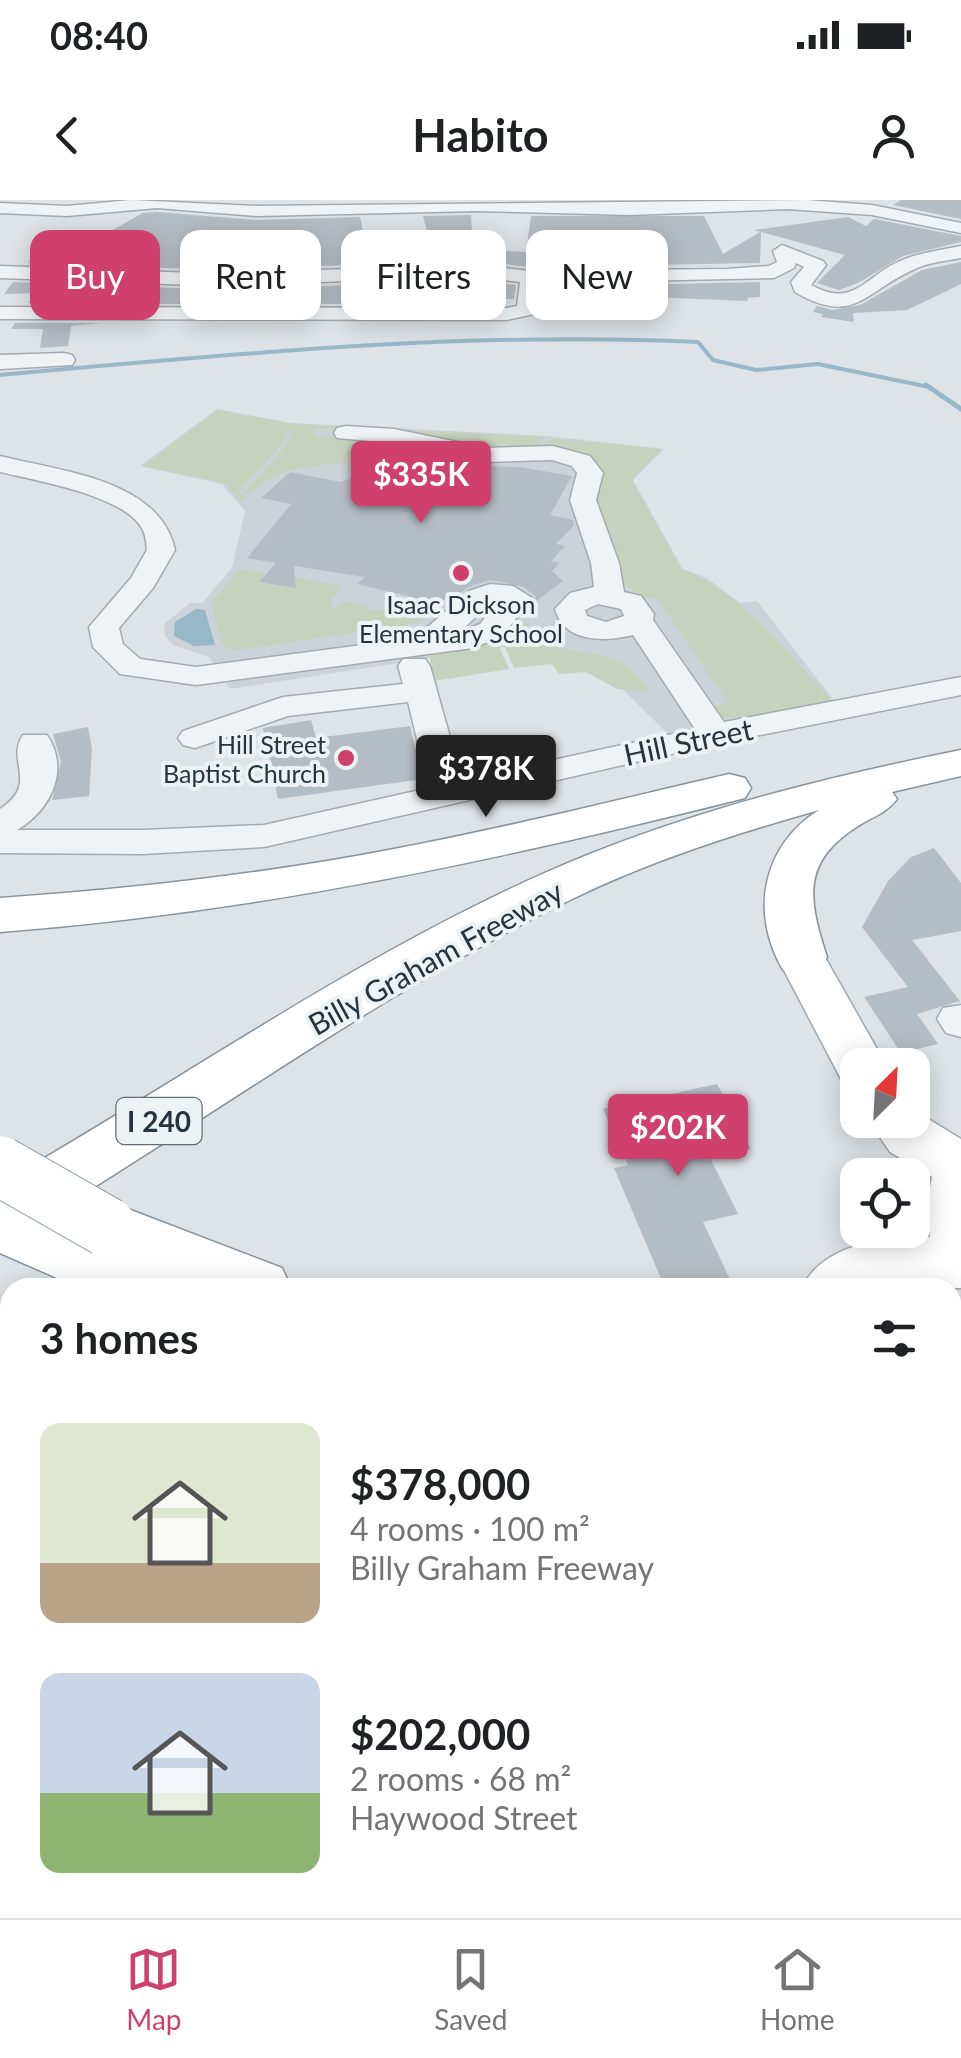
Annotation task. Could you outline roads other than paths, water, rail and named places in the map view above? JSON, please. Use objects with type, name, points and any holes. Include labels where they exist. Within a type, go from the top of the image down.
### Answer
[{"type":"highway","name":"Billy Graham Freeway","points":[[0,915],[116,907],[393,865],[961,734]]},
{"type":"highway","name":"Billy Graham Freeway","points":[[0,1214],[120,1146],[314,1023],[476,928],[557,887],[664,843],[829,792],[961,763]]},
{"type":"highway","points":[[802,957],[788,918],[788,878],[813,837],[854,808],[961,772]]},
{"type":"highway","points":[[0,1177],[170,1092],[276,1028],[314,1023]]},
{"type":"highway","points":[[0,1166],[128,1257]]},
{"type":"highway","points":[[0,1192],[69,1219],[128,1257]]},
{"type":"highway","points":[[0,1226],[217,1278]]},
{"type":"main road","points":[[802,957],[851,1048]]},
{"type":"main road","points":[[914,1138],[961,1170],[955,1208],[961,1250]]},
{"type":"main road","points":[[843,1278],[878,1266],[961,1262]]},
{"type":"street","points":[[679,200],[720,206]]},
{"type":"street","points":[[822,200],[870,219]]},
{"type":"street","points":[[0,208],[66,210],[157,202],[220,210],[289,205],[629,210],[788,204],[870,219],[917,218],[961,228]]},
{"type":"street","points":[[668,275],[762,274],[787,264],[782,252],[784,243],[811,238]]},
{"type":"street","points":[[782,252],[816,266],[801,282],[802,288],[837,300],[860,298],[908,264],[961,252]]},
{"type":"street","points":[[160,277],[222,280],[470,270],[526,277]]},
{"type":"street","points":[[0,272],[30,273]]},
{"type":"street","points":[[160,314],[507,314],[526,310]]},
{"type":"street","points":[[0,313],[30,313]]},
{"type":"street","points":[[0,362],[64,360]]},
{"type":"street","points":[[346,433],[394,436],[487,455],[554,454],[581,461],[590,473],[584,500],[606,563],[610,595]]},
{"type":"street","points":[[0,464],[101,492],[137,509],[155,524],[161,550],[142,582],[104,627],[108,647],[131,667],[210,675],[417,645],[422,691],[449,796]]},
{"type":"street","points":[[662,654],[579,625],[570,609],[588,596],[610,595],[637,608],[638,620],[662,654],[715,734]]},
{"type":"street","points":[[600,631],[623,629],[638,620]]},
{"type":"street","name":"Hill Street","points":[[0,840],[216,841],[264,836],[715,734],[961,686]]},
{"type":"street","points":[[195,738],[283,707],[422,691]]},
{"type":"street","points":[[0,824],[28,810],[37,798],[40,781],[35,742]]},
{"type":"water","points":[[196,609],[205,610],[215,645],[194,646],[174,636],[175,622]]},
{"type":"waterway","points":[[0,375],[349,346],[611,339],[698,342],[713,360],[756,370],[818,364],[929,387]]},
{"type":"waterway","points":[[929,387],[961,409]]},
{"type":"place","name":"Isaac Dickson Elementary School","points":[[461,573]]},
{"type":"place","name":"Hill Street Baptist Church","points":[[346,758]]}]
